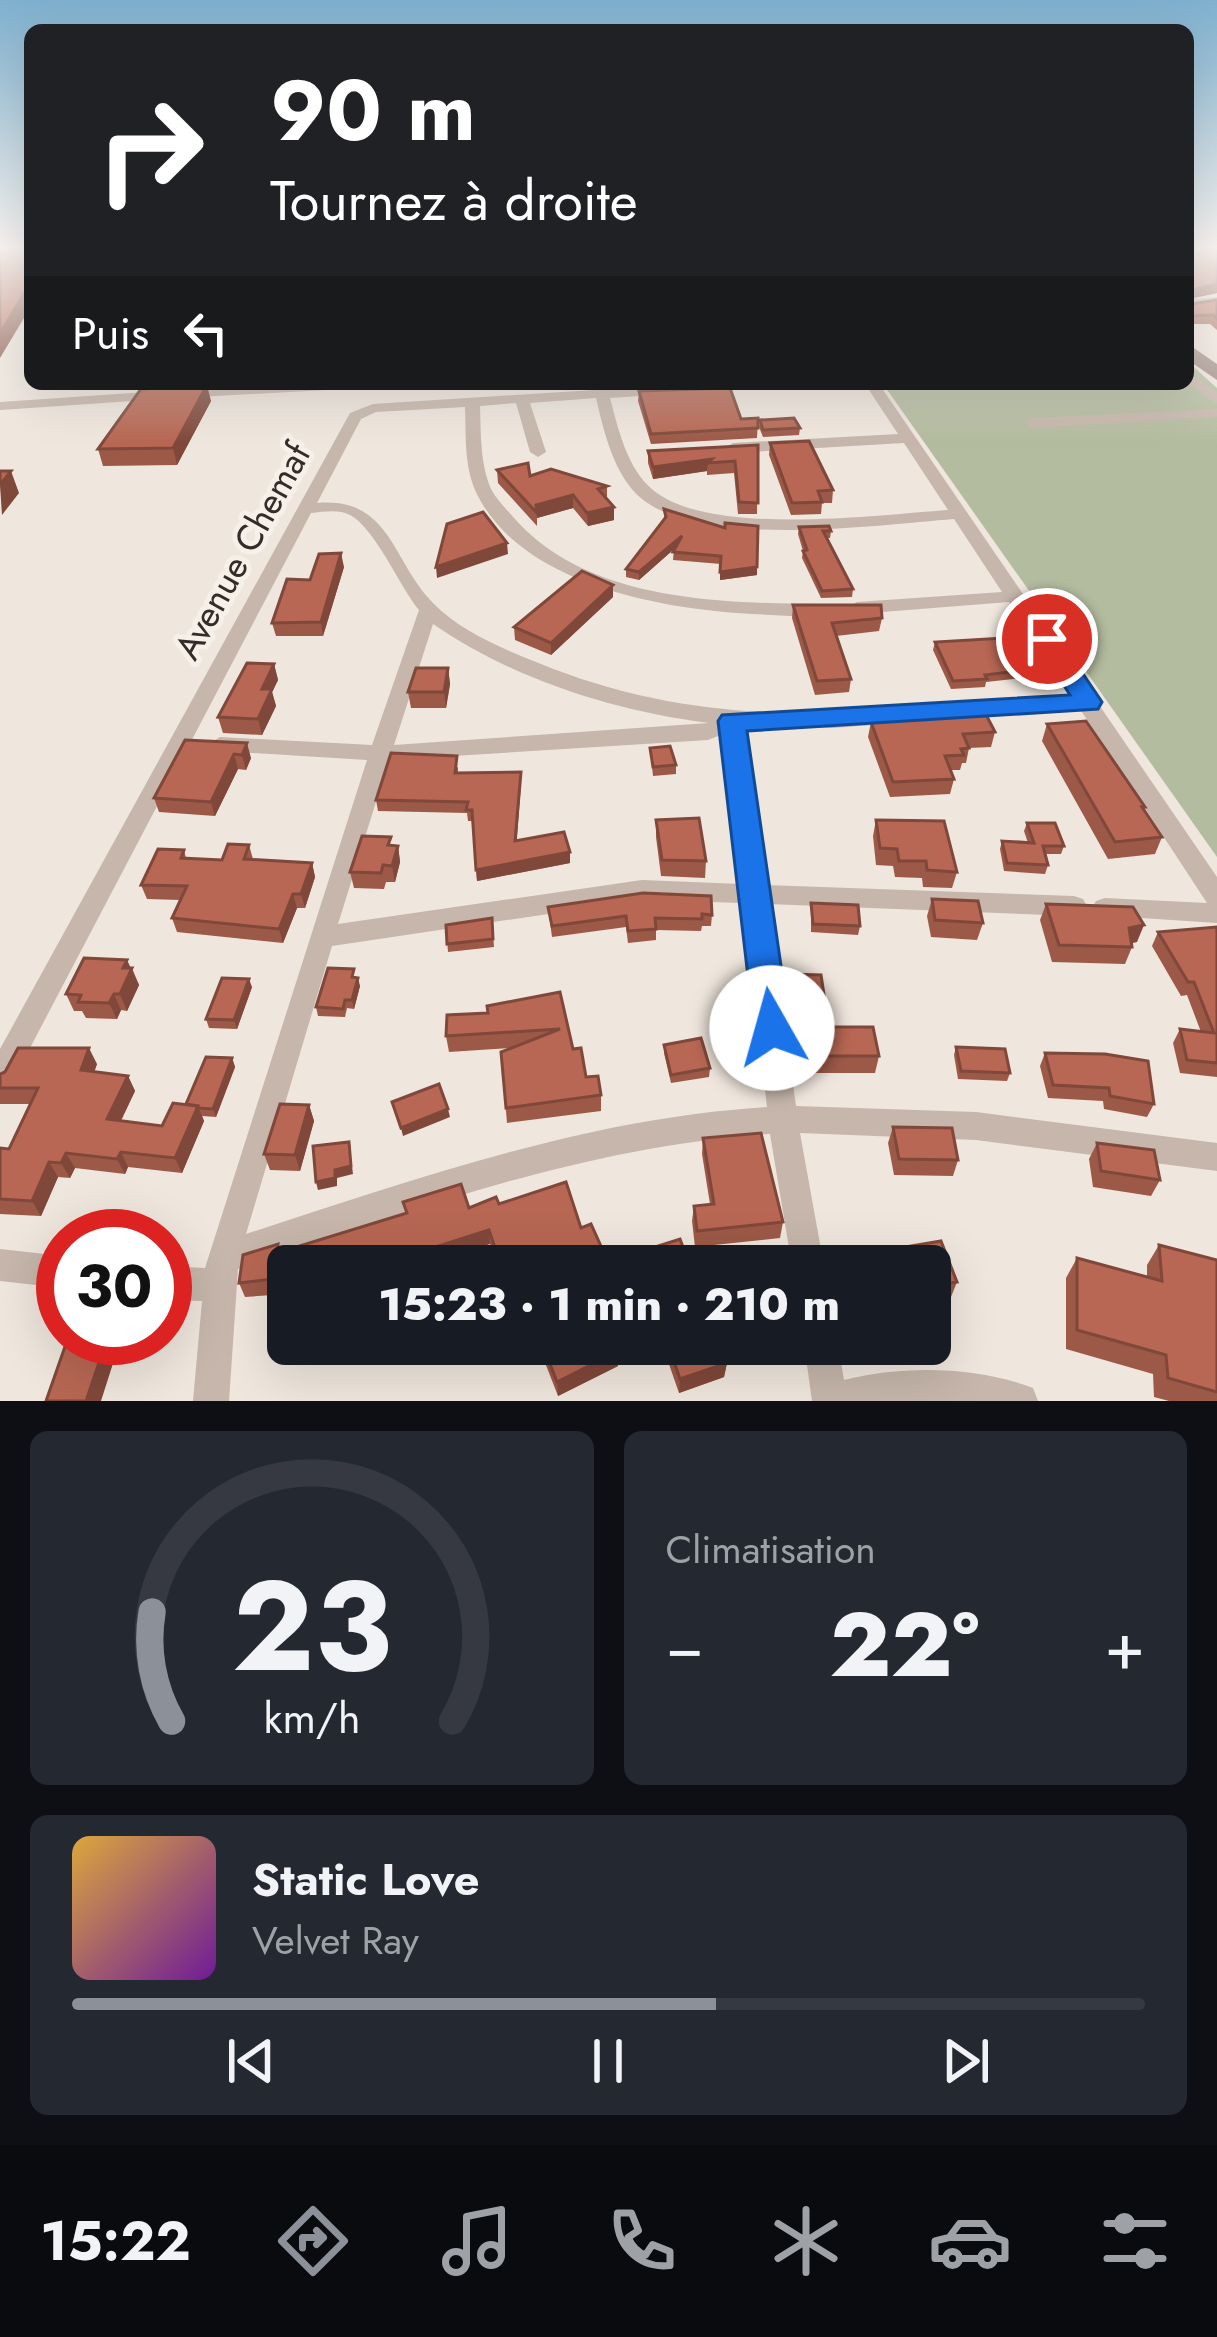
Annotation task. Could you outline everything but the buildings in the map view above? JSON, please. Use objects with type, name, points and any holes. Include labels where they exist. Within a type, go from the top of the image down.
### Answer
[{"type":"street","points":[[1194,365],[1217,400]]},
{"type":"street","name":"Avenue Chemaf","points":[[0,1077],[176,742],[360,412],[672,390]]},
{"type":"street","points":[[876,390],[1217,897]]},
{"type":"street","points":[[602,395],[621,455],[650,497],[679,511],[715,520],[957,514]]},
{"type":"street","points":[[522,400],[538,452]]},
{"type":"street","points":[[472,403],[479,477],[489,501],[515,530],[547,553],[622,586],[718,604],[815,610],[1018,596]]},
{"type":"street","points":[[1032,423],[1217,413]]},
{"type":"street","points":[[716,449],[906,438]]},
{"type":"street","points":[[621,455],[645,454]]},
{"type":"street","points":[[303,509],[340,508],[361,514],[428,610],[480,641],[583,688],[732,721],[770,723],[1088,702]]},
{"type":"street","points":[[211,1401],[220,1271],[428,610]]},
{"type":"street","points":[[176,742],[381,753],[708,734],[732,721]]},
{"type":"street","points":[[732,721],[783,1120],[804,1245]]},
{"type":"street","points":[[322,937],[642,890],[1217,913]]},
{"type":"street","points":[[192,1277],[540,1156],[657,1134],[783,1120],[866,1119],[990,1127],[1217,1157]]},
{"type":"street","points":[[0,1265],[36,1270]]},
{"type":"street","points":[[825,1365],[831,1401],[861,1392],[927,1389],[1020,1401]]},
{"type":"lane","points":[[186,393],[228,390]]},
{"type":"lane","points":[[0,406],[163,395]]},
{"type":"green space","points":[[1194,367],[1217,388],[1217,857],[887,390],[1194,390]]},
{"type":"route","points":[[772,1028],[732,721],[770,723],[1088,702],[1047,639]]}]
